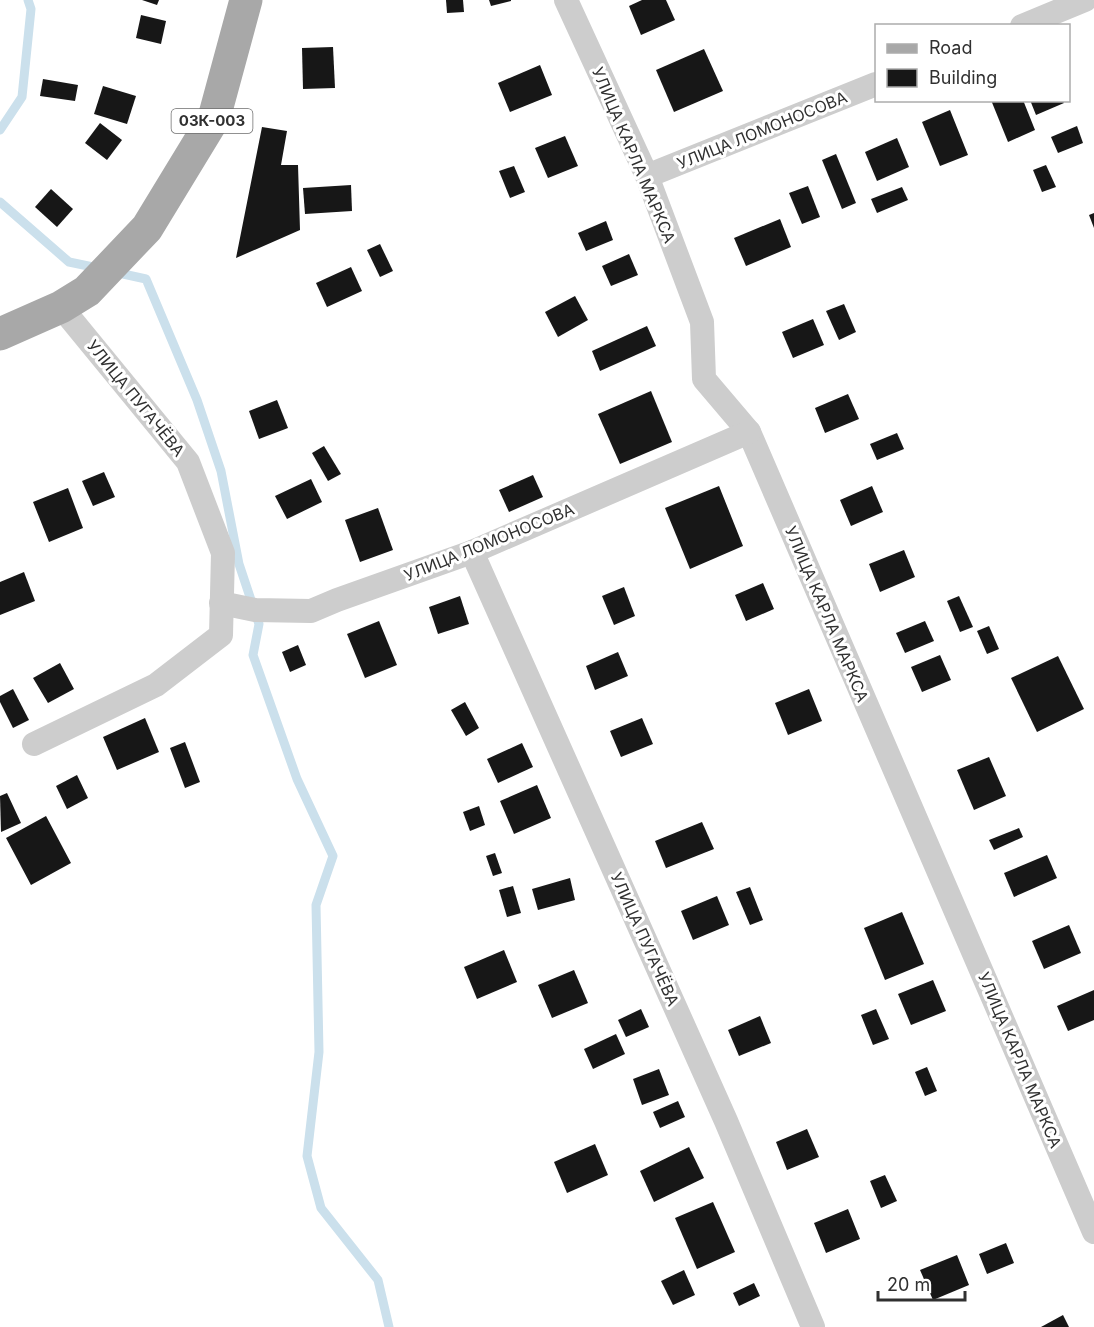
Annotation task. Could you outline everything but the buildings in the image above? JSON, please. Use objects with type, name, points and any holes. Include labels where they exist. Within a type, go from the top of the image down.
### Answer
[{"type":"main road","name":"03К-003","points":[[0,334],[74,299],[147,228],[214,118],[246,0]]},
{"type":"street","name":"УЛИЦА КАРЛА МАРКСА","points":[[566,0],[647,176],[702,322],[704,379],[749,432],[1094,1232]]},
{"type":"street","points":[[1027,24],[1085,0]]},
{"type":"street","name":"УЛИЦА ЛОМОНОСОВА","points":[[647,176],[875,84]]},
{"type":"street","name":"УЛИЦА ПУГАЧЁВА","points":[[34,744],[156,685],[221,635],[223,553],[188,462],[74,299]]},
{"type":"street","name":"УЛИЦА ЛОМОНОСОВА","points":[[221,603],[255,610],[311,611],[472,552],[749,432]]},
{"type":"street","name":"УЛИЦА ПУГАЧЁВА","points":[[472,552],[721,1111],[813,1327]]},
{"type":"waterway","points":[[0,130],[22,97],[31,9],[28,0]]},
{"type":"waterway","points":[[0,202],[69,262],[98,268]]},
{"type":"waterway","points":[[114,272],[146,279],[197,400],[221,471],[239,564],[259,624],[253,655],[297,779],[333,856],[316,905],[319,1052],[307,1156],[321,1208],[378,1280],[389,1327]]}]
